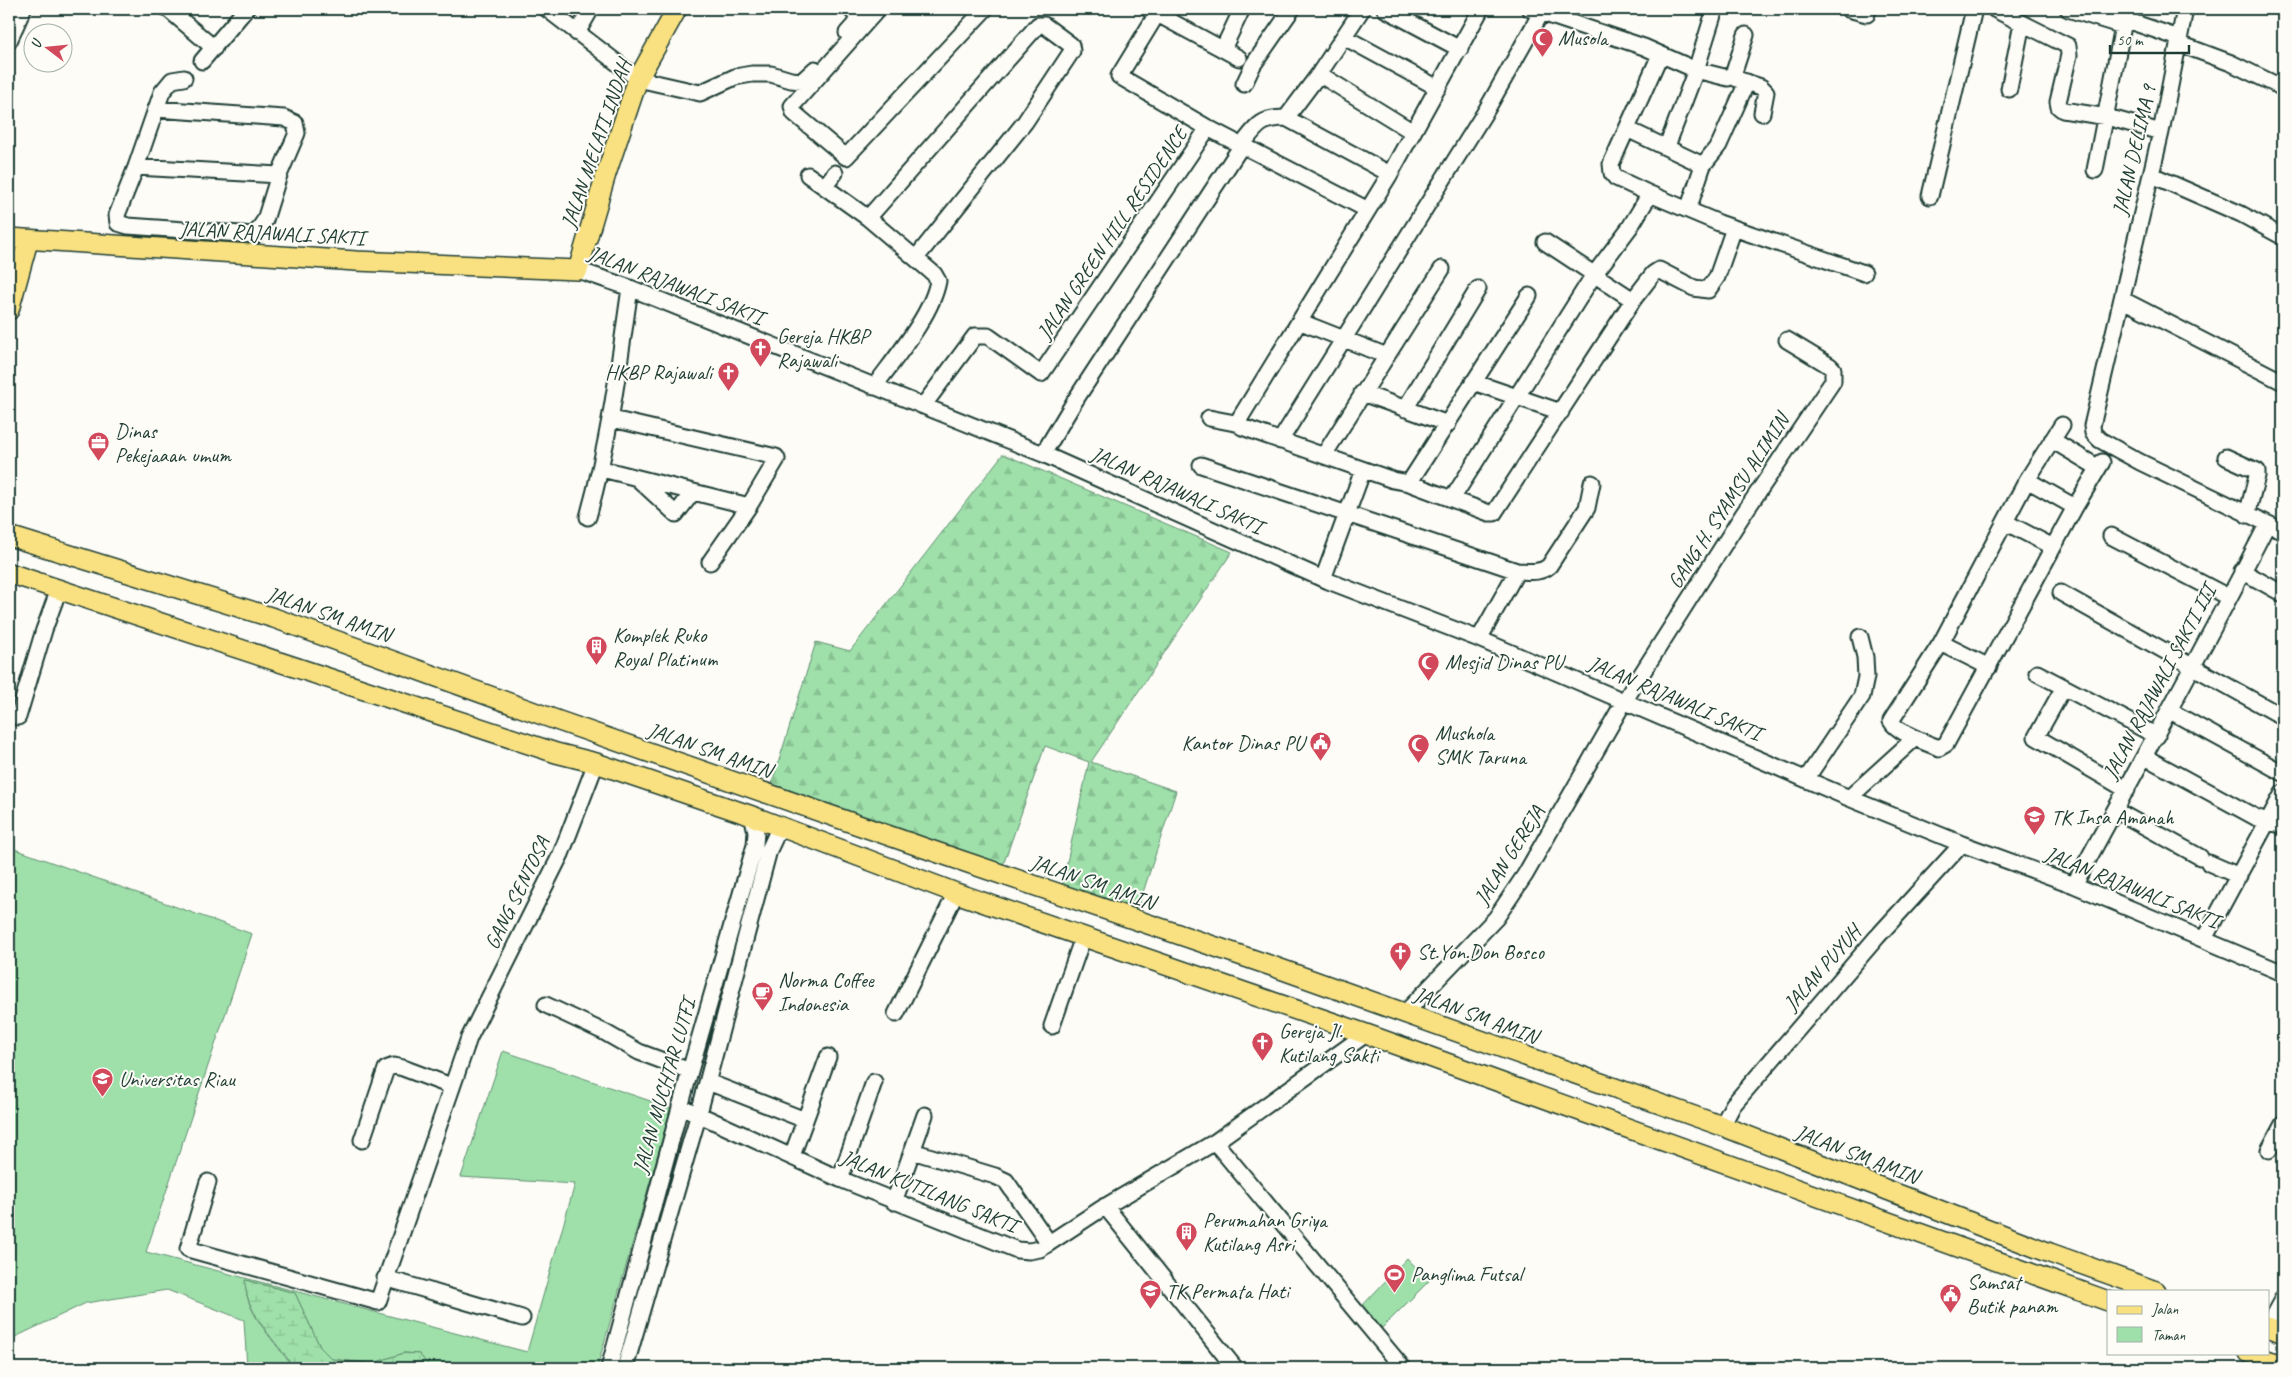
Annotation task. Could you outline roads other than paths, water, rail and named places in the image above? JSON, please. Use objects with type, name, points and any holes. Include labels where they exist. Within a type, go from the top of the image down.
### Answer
[{"type":"main road","name":"JALAN MELATI INDAH","points":[[578,270],[606,174],[638,79],[677,12]]},
{"type":"main road","name":"JALAN RAJAWALI SAKTI","points":[[9,238],[28,241],[356,261],[578,270]]},
{"type":"main road","points":[[9,310],[28,241]]},
{"type":"main road","name":"JALAN SM AMIN","points":[[9,536],[274,618],[559,721],[1405,1013],[1722,1126],[2050,1253],[2153,1290]]},
{"type":"main road","points":[[9,573],[556,753],[596,763],[752,816],[956,893],[1366,1034],[2107,1301]]},
{"type":"main road","points":[[928,882],[936,852]]},
{"type":"main road","points":[[2270,1327],[2283,1333]]},
{"type":"main road","points":[[2252,1354],[2283,1366]]},
{"type":"street","points":[[9,42],[23,9]]},
{"type":"street","points":[[202,61],[246,9]]},
{"type":"street","points":[[547,9],[638,79],[700,93],[735,76],[771,74],[802,81],[855,24],[857,16],[851,9]]},
{"type":"street","points":[[577,33],[591,9]]},
{"type":"street","points":[[878,9],[792,106],[794,113],[846,157],[978,11]]},
{"type":"street","points":[[1244,84],[1253,65],[1292,9]]},
{"type":"street","points":[[1286,118],[1319,74],[1362,9]]},
{"type":"street","points":[[1385,9],[1460,49]]},
{"type":"street","points":[[1240,424],[1240,418],[1301,322],[1390,174],[1481,9]]},
{"type":"street","points":[[1667,146],[1696,70],[1715,9]]},
{"type":"street","points":[[1848,9],[1867,14]]},
{"type":"street","points":[[1930,196],[1974,9]]},
{"type":"street","points":[[1994,9],[2068,46],[2069,55],[2058,102],[2059,107],[2063,110],[2107,118],[2161,132]]},
{"type":"street","points":[[2068,9],[2126,18],[2231,63],[2283,88]]},
{"type":"street","name":"JALAN DELIMA 9","points":[[2185,9],[2152,175],[2092,426],[2093,433],[2100,440],[2247,515]]},
{"type":"street","points":[[173,10],[214,48]]},
{"type":"street","points":[[1155,10],[1239,58]]},
{"type":"street","name":"JALAN GREEN HILL RESIDENCE","points":[[923,406],[975,336],[988,336],[1042,374],[1208,128],[1119,76],[1155,10]]},
{"type":"street","points":[[1223,49],[1242,10]]},
{"type":"street","points":[[1280,441],[1487,109],[1536,11],[1644,47],[1696,70],[1731,77],[1761,87],[1766,92],[1762,113]]},
{"type":"street","points":[[2095,170],[2126,18]]},
{"type":"street","points":[[2009,90],[2022,23]]},
{"type":"street","points":[[868,218],[1038,26],[1044,25],[1071,45],[1072,51],[1025,122],[916,258]]},
{"type":"street","points":[[1731,77],[1746,35]]},
{"type":"street","points":[[1344,37],[1438,88]]},
{"type":"street","points":[[1660,55],[1612,164],[1612,173],[1616,178],[1734,228],[1864,273]]},
{"type":"street","points":[[1319,74],[1413,132]]},
{"type":"street","points":[[156,109],[291,120],[295,123],[297,133],[279,175],[265,220],[255,234],[128,226],[118,223],[117,215],[156,109],[166,85],[172,80],[184,78]]},
{"type":"street","points":[[1688,210],[1703,166],[1719,146],[1747,82]]},
{"type":"street","points":[[1043,454],[1238,143],[1259,123],[1270,118],[1286,118],[1390,174]]},
{"type":"street","points":[[1208,128],[1368,210]]},
{"type":"street","points":[[1627,129],[1667,146],[1703,166]]},
{"type":"street","points":[[136,167],[279,175]]},
{"type":"street","points":[[825,186],[835,173]]},
{"type":"street","points":[[808,175],[868,218],[934,274],[938,281],[936,294],[929,309],[874,388]]},
{"type":"street","points":[[2152,175],[2241,214],[2283,237]]},
{"type":"street","points":[[1452,500],[1593,276],[1630,227],[1650,194]]},
{"type":"street","points":[[1209,418],[1240,424],[1242,427],[1280,441],[1392,480],[1409,483],[1452,500],[1499,515],[1561,412],[1633,300],[1657,270],[1694,288],[1708,290],[1717,277],[1734,228]]},
{"type":"street","points":[[196,251],[197,231]]},
{"type":"street","points":[[1546,242],[1593,276],[1633,300]]},
{"type":"street","points":[[1324,456],[1442,268]]},
{"type":"street","name":"JALAN RAJAWALI SAKTI","points":[[578,270],[630,288],[874,388],[1043,454],[1323,579],[1479,639],[1625,700],[1849,798],[1962,844],[2074,885],[2283,973]]},
{"type":"street","points":[[588,517],[602,469],[612,419],[630,288]]},
{"type":"street","points":[[1405,408],[1478,289]]},
{"type":"street","points":[[1409,483],[1529,296]]},
{"type":"street","points":[[2123,300],[2282,377]]},
{"type":"street","points":[[1301,322],[1387,356]]},
{"type":"street","name":"GANG H. SYAMSU ALIMIN","points":[[1625,700],[1742,516],[1833,381],[1830,366],[1788,340]]},
{"type":"street","points":[[1473,382],[1516,399],[1561,412]]},
{"type":"street","points":[[1362,393],[1448,424]]},
{"type":"street","points":[[612,419],[774,456],[777,459],[749,506],[710,562]]},
{"type":"street","points":[[2052,440],[2099,465],[1944,747],[1940,748],[1914,738],[1894,725],[1892,721],[1941,643],[2027,480],[2052,440],[2062,425]]},
{"type":"street","points":[[2226,457],[2257,471],[2247,515],[2283,531]]},
{"type":"street","points":[[1201,466],[1516,571],[1538,571],[1544,570],[1549,566],[1587,508],[1592,483]]},
{"type":"street","points":[[602,469],[749,506]]},
{"type":"street","points":[[1323,579],[1345,514],[1363,470]]},
{"type":"street","points":[[637,478],[676,514],[693,492]]},
{"type":"street","points":[[2027,480],[2075,507]]},
{"type":"street","points":[[2005,522],[2053,547]]},
{"type":"street","name":"JALAN RAJAWALI SAKTI III","points":[[2074,885],[2157,736],[2267,525]]},
{"type":"street","points":[[2111,536],[2228,597]]},
{"type":"street","points":[[1479,639],[1516,571]]},
{"type":"street","points":[[2242,571],[2283,594]]},
{"type":"street","points":[[18,717],[44,630],[59,588]]},
{"type":"street","points":[[2061,593],[2283,718]]},
{"type":"street","points":[[1806,779],[1862,696],[1866,677],[1865,658],[1860,637]]},
{"type":"street","points":[[1941,643],[1989,667]]},
{"type":"street","points":[[2037,673],[2157,736]]},
{"type":"street","points":[[2064,687],[2033,743],[2127,790]]},
{"type":"street","name":"JALAN GEREJA","points":[[1405,1013],[1496,918],[1525,875],[1625,700]]},
{"type":"street","points":[[2170,711],[2283,773]]},
{"type":"street","points":[[1849,798],[1914,738]]},
{"type":"street","points":[[2145,757],[2256,817],[2276,823]]},
{"type":"street","name":"GANG SENTOSA","points":[[208,1182],[188,1249],[378,1302],[450,1086],[468,1038],[561,854],[596,763]]},
{"type":"street","points":[[2204,939],[2239,876],[2276,823],[2283,793]]},
{"type":"street","points":[[2115,810],[2205,860],[2239,876]]},
{"type":"street","name":"JALAN MUCHTAR LUTFI","points":[[609,1368],[680,1106],[755,845],[756,832],[752,816]]},
{"type":"street","name":"JALAN MUCHTAR LUTFI","points":[[624,1368],[708,1082],[769,850],[776,835],[784,828]]},
{"type":"street","name":"JALAN PUYUH","points":[[1722,1126],[1734,1105],[1808,1017],[1877,937],[1962,844]]},
{"type":"street","points":[[896,1014],[956,893]]},
{"type":"street","points":[[1052,1026],[1083,937]]},
{"type":"street","points":[[546,1005],[604,1032],[639,1052],[690,1071]]},
{"type":"street","name":"JALAN KUTILANG SAKTI","points":[[680,1106],[894,1202],[1017,1250],[1029,1251],[1040,1249],[1105,1206],[1215,1142],[1366,1034]]},
{"type":"street","points":[[792,1156],[828,1057]]},
{"type":"street","points":[[362,1140],[386,1070],[394,1066],[403,1068],[450,1086]]},
{"type":"street","points":[[708,1082],[805,1120]]},
{"type":"street","points":[[840,1179],[874,1082]]},
{"type":"street","points":[[894,1202],[925,1115]]},
{"type":"street","points":[[2270,1150],[2283,1124]]},
{"type":"street","points":[[1215,1142],[1403,1368]]},
{"type":"street","points":[[912,1151],[1006,1181],[1049,1243]]},
{"type":"street","points":[[1105,1206],[1235,1368]]},
{"type":"street","points":[[386,1278],[522,1318]]},
{"type":"street","points":[[2270,1322],[2283,1298]]},
{"type":"place","name":"Musola","points":[[1542,57]]},
{"type":"place","name":"Gereja HKBP Rajawali","points":[[761,367]]},
{"type":"place","name":"HKBP Rajawali","points":[[728,391]]},
{"type":"place","name":"Dinas Pekejaaan umum","points":[[99,462]]},
{"type":"place","name":"Komplek Ruko Royal Platinum","points":[[597,666]]},
{"type":"place","name":"Mesjid Dinas PU","points":[[1429,681]]},
{"type":"place","name":"Kantor Dinas PU","points":[[1320,762]]},
{"type":"place","name":"Mushola SMK Taruna","points":[[1419,764]]},
{"type":"place","name":"TK Insa Amanah","points":[[2035,836]]},
{"type":"place","name":"St.Yon.Don Bosco","points":[[1401,971]]},
{"type":"place","name":"Norma Coffee Indonesia","points":[[762,1011]]},
{"type":"place","name":"Gereja Jl. Kutilang Sakti","points":[[1263,1062]]},
{"type":"place","name":"Universitas Riau","points":[[103,1098]]},
{"type":"place","name":"Perumahan Griya Kutilang Asri","points":[[1187,1251]]},
{"type":"place","name":"Panglima Futsal","points":[[1395,1293]]},
{"type":"place","name":"TK Permata Hati","points":[[1150,1310]]},
{"type":"place","name":"Samsat Butik panam","points":[[1951,1313]]}]
